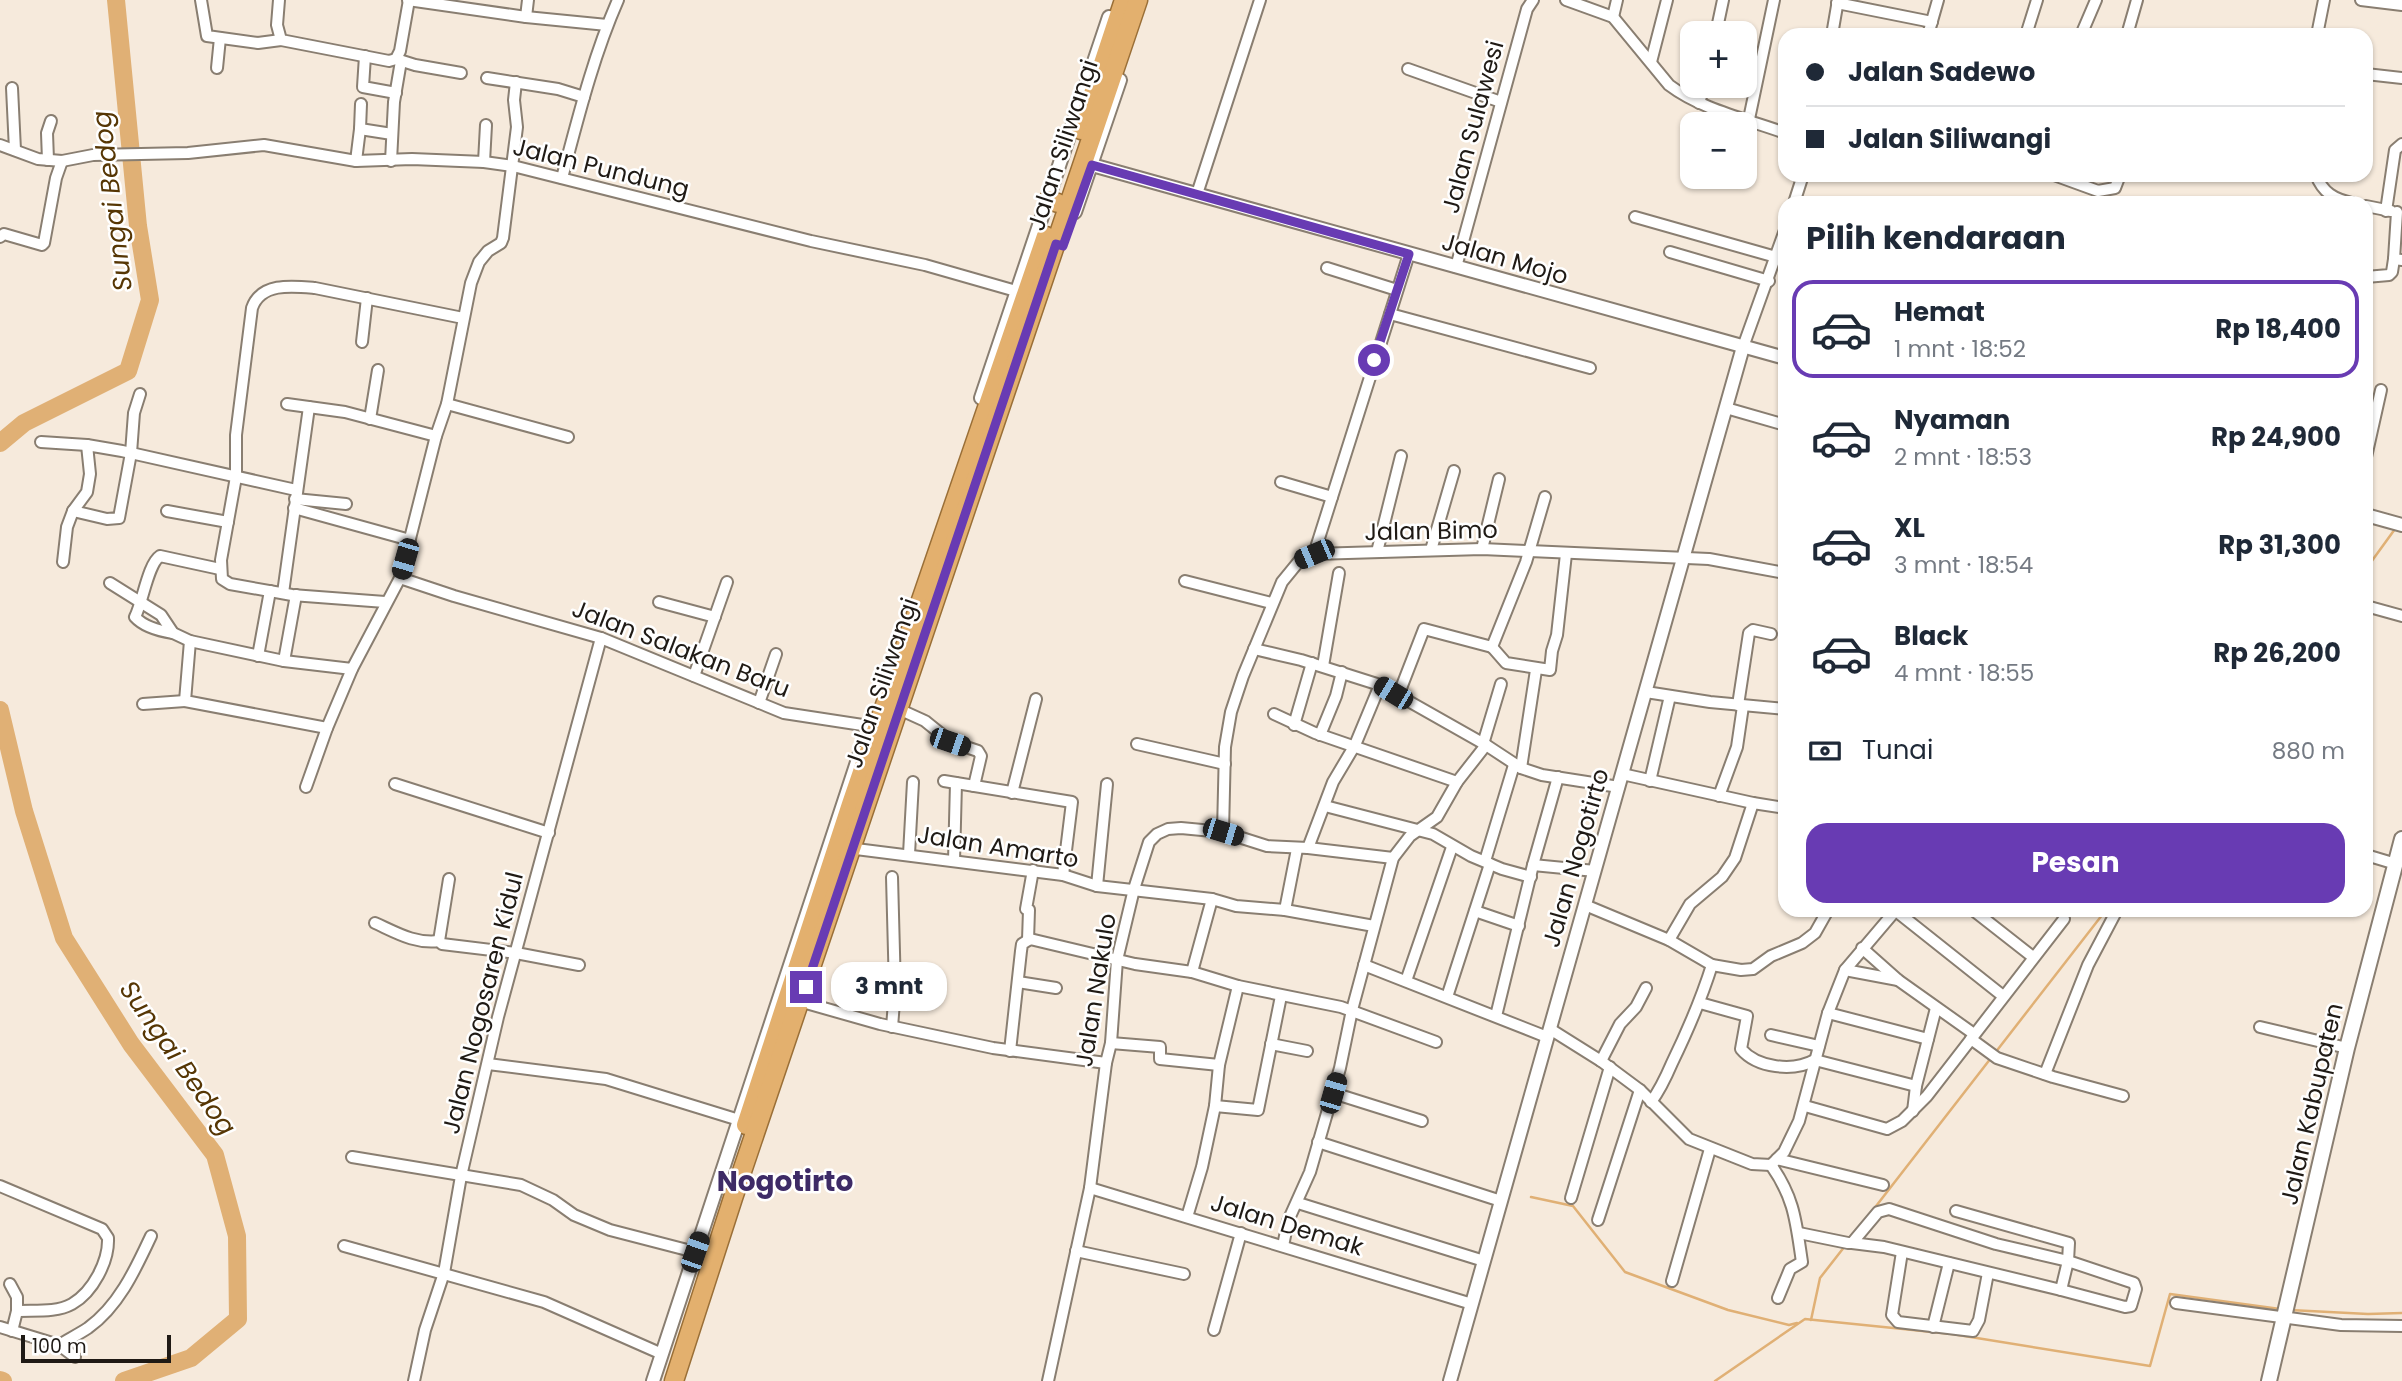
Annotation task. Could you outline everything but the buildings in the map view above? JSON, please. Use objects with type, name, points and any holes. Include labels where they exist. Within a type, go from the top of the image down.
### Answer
[{"type":"highway","name":"Jalan Siliwangi","points":[[771,1065],[846,803],[1124,0]]},
{"type":"highway","name":"Jalan Siliwangi","points":[[662,1381],[1060,245],[1138,0]]},
{"type":"highway","name":"Jalan Siliwangi","points":[[674,1381],[728,1195]]},
{"type":"main road","name":"Jalan Kabupaten","points":[[2269,1381],[2347,1048],[2402,839]]},
{"type":"street","points":[[201,0],[206,36],[258,43],[281,40],[461,73]]},
{"type":"street","points":[[279,0],[277,25],[281,40]]},
{"type":"street","points":[[391,161],[398,60],[408,0],[484,5],[526,17],[607,25]]},
{"type":"street","points":[[526,17],[528,0]]},
{"type":"street","points":[[562,178],[584,96],[618,0]]},
{"type":"street","points":[[846,803],[869,726],[914,601],[1016,291],[1053,202],[1115,0]]},
{"type":"street","points":[[653,1381],[738,1120],[806,1003],[903,711],[961,549],[1060,245],[1092,165],[1146,0]]},
{"type":"street","points":[[1198,194],[1260,0]]},
{"type":"street","name":"Jalan Sulawesi","points":[[1456,267],[1527,9],[1532,0]]},
{"type":"street","points":[[1566,0],[1592,5],[1613,17],[1669,85],[1699,103],[1727,112]]},
{"type":"street","points":[[1613,17],[1617,0]]},
{"type":"street","points":[[1651,62],[1667,0]]},
{"type":"street","points":[[1719,21],[1723,0]]},
{"type":"street","points":[[1750,112],[1774,0]]},
{"type":"street","points":[[1930,28],[1938,0]]},
{"type":"street","points":[[2028,28],[2037,0]]},
{"type":"street","points":[[2084,28],[2096,0]]},
{"type":"street","points":[[2129,28],[2137,0]]},
{"type":"street","points":[[2318,28],[2324,0]]},
{"type":"street","points":[[2361,0],[2402,5]]},
{"type":"street","points":[[1833,28],[1838,1],[1932,22]]},
{"type":"street","points":[[218,68],[220,38]]},
{"type":"street","points":[[365,56],[363,87],[396,93]]},
{"type":"street","points":[[1408,69],[1501,102]]},
{"type":"street","points":[[2373,75],[2402,78]]},
{"type":"street","points":[[487,78],[584,96]]},
{"type":"street","points":[[306,787],[352,669],[400,578],[436,436],[447,404],[471,283],[479,262],[488,251],[501,243],[503,238],[517,121],[514,100],[516,82]]},
{"type":"street","points":[[12,88],[15,150]]},
{"type":"street","points":[[1699,103],[1700,98]]},
{"type":"street","points":[[356,160],[361,104]]},
{"type":"street","points":[[48,160],[47,133],[51,121]]},
{"type":"street","points":[[1757,122],[1778,130]]},
{"type":"street","points":[[484,162],[486,125]]},
{"type":"street","points":[[360,129],[392,134]]},
{"type":"street","points":[[2373,276],[2389,275],[2398,259],[2395,150],[2402,144]]},
{"type":"street","name":"Jalan Pundung","points":[[0,145],[48,160],[62,161],[93,155],[168,154],[264,145],[356,160],[412,159],[513,166],[811,241],[925,265],[1016,291]]},
{"type":"street","points":[[0,237],[4,233],[42,245],[44,243],[56,178],[62,161]]},
{"type":"street","name":"Jalan Mojo","points":[[1092,165],[1778,356]]},
{"type":"street","points":[[2076,182],[2104,191],[2115,188],[2117,182]]},
{"type":"street","points":[[2320,182],[2331,196]]},
{"type":"street","points":[[2373,207],[2395,212]]},
{"type":"street","points":[[1635,217],[1778,253]]},
{"type":"street","points":[[1670,252],[1769,281]]},
{"type":"street","points":[[1223,832],[1225,764],[1231,712],[1271,603],[1282,582],[1300,560],[1314,554],[1409,254]]},
{"type":"street","points":[[1743,347],[1778,258]]},
{"type":"street","points":[[1327,268],[1397,290]]},
{"type":"street","points":[[385,602],[270,591],[225,583],[220,576],[236,477],[236,435],[254,301],[266,292],[283,287],[315,288],[463,318]]},
{"type":"street","points":[[362,342],[367,298]]},
{"type":"street","points":[[1390,314],[1590,368]]},
{"type":"street","name":"Jalan Nogotirto","points":[[1450,1381],[1743,347]]},
{"type":"street","points":[[370,419],[378,370]]},
{"type":"street","points":[[2373,426],[2381,390]]},
{"type":"street","points":[[73,511],[107,519],[119,518],[131,453],[134,413],[140,394]]},
{"type":"street","points":[[287,404],[345,412],[436,436]]},
{"type":"street","points":[[447,404],[568,437]]},
{"type":"street","points":[[283,593],[309,407]]},
{"type":"street","points":[[1726,408],[1778,423]]},
{"type":"street","points":[[41,442],[88,445],[236,477],[410,540]]},
{"type":"street","points":[[63,562],[67,527],[73,511],[87,492],[90,474],[88,445]]},
{"type":"street","points":[[1377,552],[1401,456]]},
{"type":"street","points":[[1431,550],[1454,471]]},
{"type":"street","points":[[1482,549],[1499,480]]},
{"type":"street","points":[[1281,482],[1332,497]]},
{"type":"street","points":[[1492,647],[1529,552],[1545,497]]},
{"type":"street","points":[[295,499],[346,504]]},
{"type":"street","points":[[167,511],[228,522]]},
{"type":"street","points":[[2373,517],[2396,523]]},
{"type":"street","name":"Jalan Bimo","points":[[1314,554],[1482,549],[1684,557],[1778,572]]},
{"type":"street","points":[[1398,696],[1424,629],[1492,647],[1506,663],[1536,670],[1550,670],[1552,651],[1558,635],[1566,554]]},
{"type":"street","points":[[220,569],[164,557],[156,558],[152,563],[142,604],[135,617],[158,630],[190,641],[284,662],[352,669]]},
{"type":"street","points":[[1294,725],[1317,665],[1339,573]]},
{"type":"street","name":"Jalan Salakan Baru","points":[[400,578],[601,638],[784,713],[869,726]]},
{"type":"street","points":[[1185,580],[1271,603]]},
{"type":"street","points":[[694,676],[727,582]]},
{"type":"street","points":[[110,583],[161,615],[173,633]]},
{"type":"street","points":[[258,656],[270,591]]},
{"type":"street","points":[[284,662],[296,595]]},
{"type":"street","points":[[659,602],[715,618]]},
{"type":"street","points":[[2373,608],[2402,616]]},
{"type":"street","points":[[1719,796],[1737,747],[1749,633],[1753,630],[1771,634]]},
{"type":"street","name":"Jalan Nogosaren Kidul","points":[[414,1381],[425,1330],[444,1273],[461,1176],[498,1017],[601,638]]},
{"type":"street","points":[[185,701],[190,641]]},
{"type":"street","points":[[1254,649],[1380,685],[1484,744],[1517,766],[1558,777],[1619,787]]},
{"type":"street","points":[[760,703],[776,654]]},
{"type":"street","points":[[1447,997],[1517,766],[1536,670]]},
{"type":"street","points":[[1320,735],[1336,696],[1342,672]]},
{"type":"street","points":[[1283,1246],[1288,1221],[1310,1172],[1333,1093],[1392,858],[1410,836],[1437,817],[1457,782],[1484,744],[1501,684]]},
{"type":"street","points":[[1284,910],[1302,848],[1325,806],[1333,782],[1355,745],[1380,685]]},
{"type":"street","points":[[1646,692],[1740,706],[1778,709]]},
{"type":"street","points":[[1650,780],[1670,696]]},
{"type":"street","points":[[1012,793],[1035,699]]},
{"type":"street","points":[[143,704],[185,701],[327,729]]},
{"type":"street","points":[[903,711],[925,721],[950,742],[978,751],[981,756],[974,786]]},
{"type":"street","points":[[1274,713],[1294,725],[1320,735],[1457,782]]},
{"type":"street","points":[[1138,744],[1225,764]]},
{"type":"street","points":[[1622,774],[1778,807]]},
{"type":"street","points":[[1496,1016],[1533,865],[1558,777]]},
{"type":"street","points":[[909,854],[913,782]]},
{"type":"street","points":[[954,861],[950,782],[1064,800],[1074,804],[1063,875]]},
{"type":"street","points":[[396,784],[548,833]]},
{"type":"street","points":[[1097,886],[1108,784]]},
{"type":"street","points":[[1670,940],[1690,904],[1722,877],[1735,858],[1752,803]]},
{"type":"street","points":[[1325,806],[1439,837],[1452,847],[1531,877]]},
{"type":"street","name":"Jalan Nakulo","points":[[1048,1381],[1090,1188],[1111,1043],[1117,960],[1134,889],[1149,842],[1168,829],[1181,828],[1223,832],[1267,846],[1392,858]]},
{"type":"street","points":[[1406,981],[1452,847]]},
{"type":"street","name":"Jalan Amarto","points":[[856,849],[1033,870],[1063,875],[1097,886],[1212,899],[1236,906],[1284,910],[1374,926]]},
{"type":"street","points":[[2373,857],[2396,864]]},
{"type":"street","points":[[1533,865],[1595,871]]},
{"type":"street","points":[[1028,940],[1029,910],[1026,909],[1033,870]]},
{"type":"street","points":[[892,877],[895,990],[892,1027]]},
{"type":"street","points":[[439,941],[449,879]]},
{"type":"street","points":[[1192,972],[1212,899]]},
{"type":"street","points":[[1585,905],[1670,940],[1712,965],[1741,970],[1753,969],[1771,956],[1802,943],[1815,933],[1824,917]]},
{"type":"street","points":[[1475,911],[1519,926]]},
{"type":"street","points":[[1774,1162],[1784,1152],[1805,1107],[1828,1013],[1846,970],[1890,917]]},
{"type":"street","points":[[1905,917],[2003,996]]},
{"type":"street","points":[[1982,917],[2033,957]]},
{"type":"street","points":[[2045,1074],[2088,965],[2113,917]]},
{"type":"street","points":[[1805,1107],[1887,1129],[1902,1121],[1927,1096],[2064,919]]},
{"type":"street","points":[[375,923],[423,942],[439,941],[446,945],[516,953],[579,965]]},
{"type":"street","points":[[1010,1051],[1023,944],[1035,939],[1117,960],[1192,972],[1238,986],[1352,1010],[1436,1042]]},
{"type":"street","points":[[1862,948],[1898,980],[1995,1056],[2045,1074],[2123,1096]]},
{"type":"street","points":[[1364,965],[1496,1016],[1549,1033],[1605,1064],[1640,1090],[1681,1133],[1710,1149],[1752,1164],[1774,1162],[1883,1185]]},
{"type":"street","points":[[1651,1102],[1662,1088],[1682,1045],[1700,1003],[1712,965]]},
{"type":"street","points":[[1846,970],[1898,980]]},
{"type":"street","points":[[1018,982],[1056,988]]},
{"type":"street","points":[[1187,1217],[1202,1167],[1215,1107],[1219,1065],[1238,986]]},
{"type":"street","points":[[1571,1198],[1605,1064],[1620,1024],[1636,1007],[1646,988]]},
{"type":"street","points":[[1215,1107],[1258,1110],[1281,996]]},
{"type":"street","points":[[806,1003],[892,1027],[1010,1051],[1106,1063]]},
{"type":"street","points":[[1700,1003],[1747,1016],[1741,1049],[1758,1062],[1804,1066],[1815,1060],[1916,1086]]},
{"type":"street","points":[[1913,1111],[1916,1086],[1937,1008]]},
{"type":"street","points":[[1828,1013],[1928,1039]]},
{"type":"street","points":[[2260,1027],[2347,1048]]},
{"type":"street","points":[[1770,1035],[1819,1046]]},
{"type":"street","points":[[1111,1043],[1160,1047],[1160,1059],[1219,1065]]},
{"type":"street","points":[[1271,1044],[1307,1051]]},
{"type":"street","points":[[488,1064],[606,1079],[738,1120]]},
{"type":"street","points":[[683,1381],[771,1065]]},
{"type":"street","points":[[1598,1220],[1640,1090]]},
{"type":"street","points":[[1333,1093],[1422,1121]]},
{"type":"street","points":[[1318,1142],[1501,1201]]},
{"type":"street","points":[[1672,1281],[1710,1149]]},
{"type":"street","points":[[352,1157],[521,1185],[553,1200],[574,1215],[610,1230],[695,1252]]},
{"type":"street","points":[[1774,1162],[1793,1208],[1802,1264],[1790,1269],[1777,1298]]},
{"type":"street","points":[[0,1186],[102,1229],[108,1238],[103,1266],[80,1298],[63,1307],[17,1311]]},
{"type":"street","name":"Jalan Demak","points":[[1090,1188],[1472,1304]]},
{"type":"street","points":[[1298,1203],[1484,1261]]},
{"type":"street","points":[[1799,1233],[1846,1242],[1902,1252],[2125,1307],[2132,1304],[2136,1289],[2134,1283],[2068,1261],[1996,1244],[1889,1209],[1878,1212],[1846,1242]]},
{"type":"street","points":[[1955,1211],[2069,1243],[2061,1290]]},
{"type":"street","points":[[1214,1330],[1241,1233]]},
{"type":"street","points":[[59,1345],[88,1327],[104,1313],[131,1277],[151,1236]]},
{"type":"street","points":[[344,1246],[544,1302],[662,1354]]},
{"type":"street","points":[[1076,1251],[1184,1274]]},
{"type":"street","points":[[1902,1252],[1892,1315],[1898,1322],[1973,1331],[1979,1320],[1988,1273]]},
{"type":"street","points":[[1933,1327],[1949,1263]]},
{"type":"street","points":[[10,1284],[17,1297],[12,1331]]},
{"type":"street","points":[[2176,1303],[2285,1313],[2341,1325],[2402,1326]]},
{"type":"street","points":[[0,1327],[59,1345],[75,1357]]},
{"type":"waterway","name":"Sungai Bedog","points":[[0,443],[24,423],[128,371],[150,300],[138,226],[116,0]]},
{"type":"waterway","points":[[2373,559],[2395,529]]},
{"type":"waterway","name":"Sungai Bedog","points":[[0,710],[24,811],[64,938],[131,1044],[215,1155],[237,1236],[238,1319],[191,1358],[124,1381]]},
{"type":"waterway","points":[[1995,1053],[2101,917]]},
{"type":"waterway","points":[[1873,1210],[1991,1058]]},
{"type":"waterway","points":[[1531,1197],[1573,1206],[1625,1272],[1728,1310],[1789,1325],[1797,1323]]},
{"type":"waterway","points":[[1811,1320],[1820,1278],[1845,1246]]},
{"type":"waterway","points":[[1715,1381],[1805,1319],[1952,1334],[2150,1366],[2170,1294],[2280,1309]]},
{"type":"waterway","points":[[2290,1310],[2402,1313]]},
{"type":"district","name":"Nogotirto","points":[[785,1181]]},
{"type":"route","points":[[806,987],[1056,244],[1063,246],[1092,165],[1409,254],[1374,360]]}]
